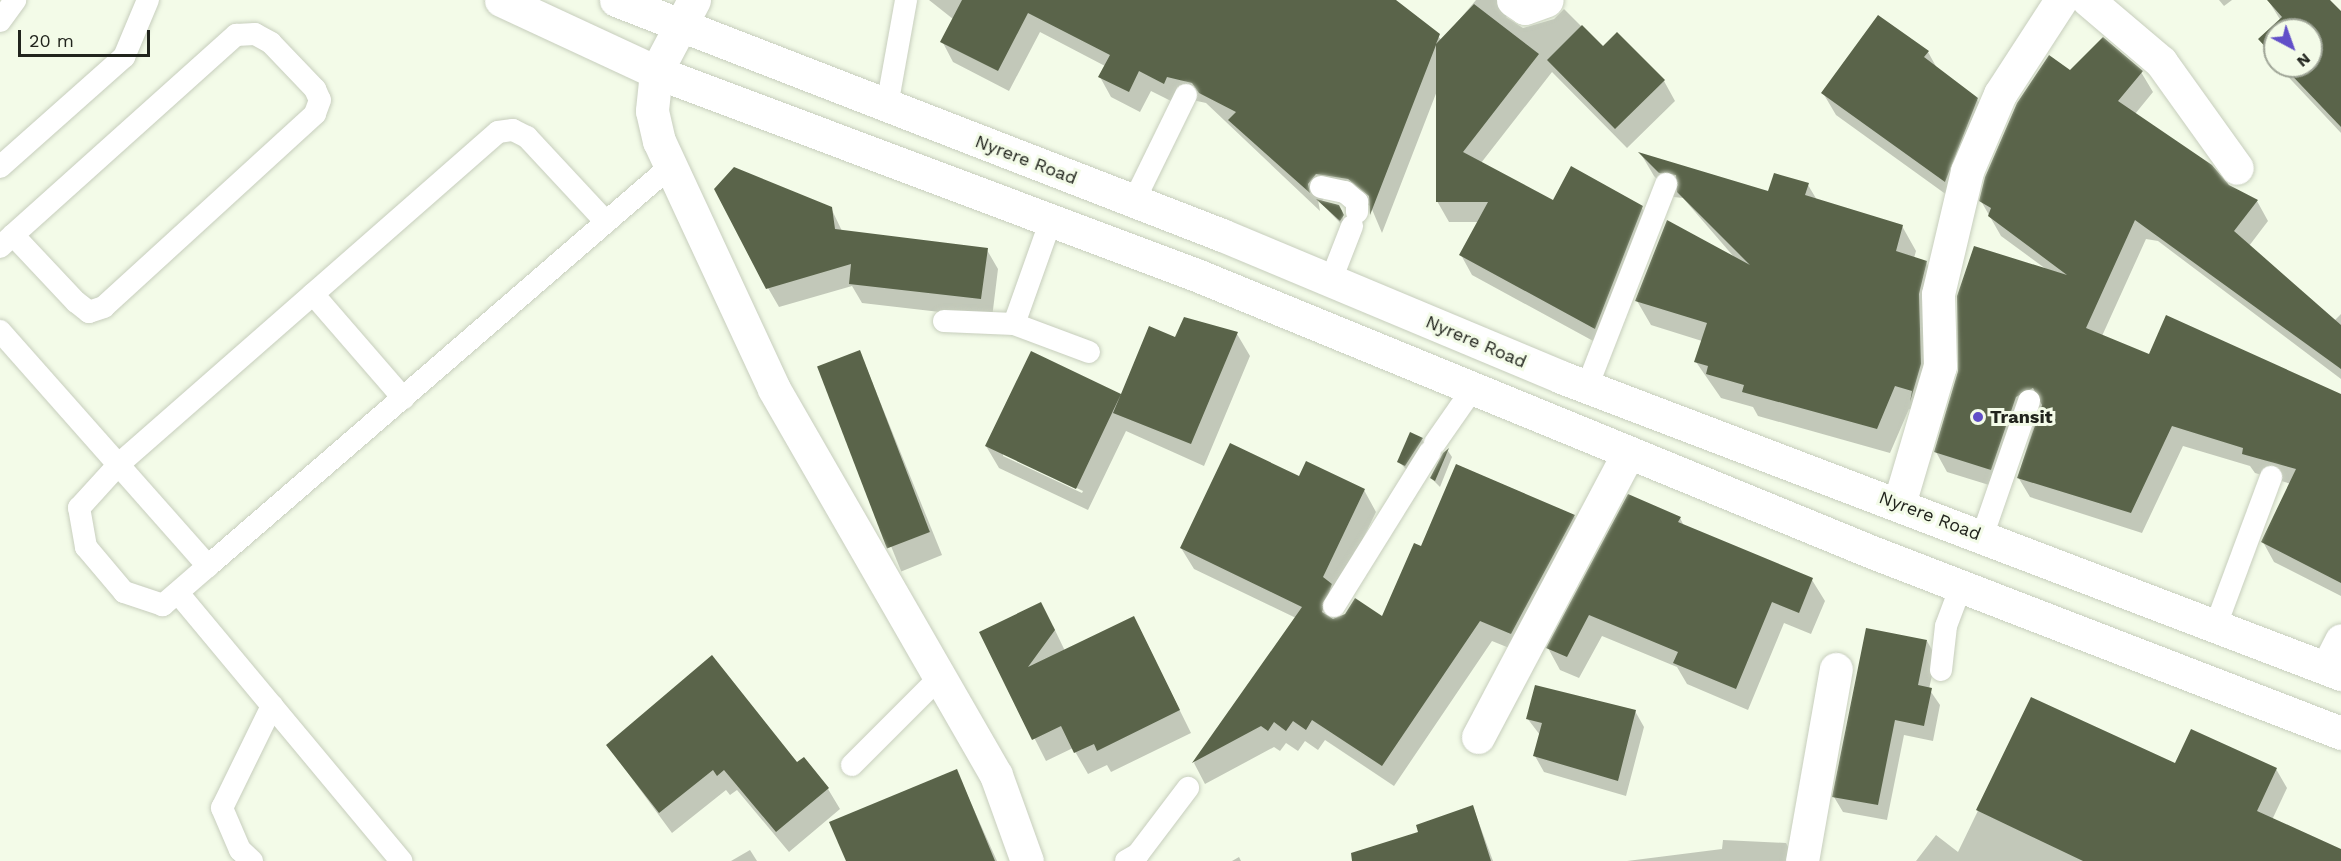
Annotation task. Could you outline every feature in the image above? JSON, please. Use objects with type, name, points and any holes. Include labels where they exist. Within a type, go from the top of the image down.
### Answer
[{"type":"main road","points":[[501,0],[644,66],[1051,220],[1628,454],[2341,733]]},
{"type":"main road","name":"Nyrere Road","points":[[616,0],[686,13],[887,106],[1331,280],[1574,382],[2216,625],[2336,660]]},
{"type":"main road","points":[[1513,0],[1525,8],[1547,0]]},
{"type":"main road","points":[[1899,504],[1940,366],[1938,294],[1967,171],[2000,94],[2061,0]]},
{"type":"main road","points":[[2088,0],[2161,62],[2237,168]]},
{"type":"main road","points":[[686,13],[644,66],[652,111],[672,165],[774,389],[996,775],[1027,861]]},
{"type":"main road","points":[[1541,419],[1574,382]]},
{"type":"main road","points":[[1478,737],[1628,454]]},
{"type":"main road","points":[[1802,861],[1836,669]]},
{"type":"lane","points":[[0,21],[15,0]]},
{"type":"lane","points":[[0,166],[124,57],[148,0]]},
{"type":"lane","points":[[887,106],[906,0]]},
{"type":"lane","points":[[255,34],[271,44],[315,89],[320,100],[315,114],[104,308],[89,312],[7,241],[236,35],[255,34]]},
{"type":"lane","points":[[1134,201],[1186,95]]},
{"type":"lane","points":[[606,222],[527,137],[513,130],[498,132],[119,464],[79,508],[86,547],[124,592],[163,605],[672,165]]},
{"type":"lane","points":[[1574,382],[1666,184]]},
{"type":"lane","points":[[1321,187],[1345,192],[1357,202],[1354,219],[1331,280]]},
{"type":"lane","points":[[1014,324],[1051,220]]},
{"type":"lane","points":[[313,294],[403,398]]},
{"type":"lane","points":[[944,321],[1014,324],[1089,352]]},
{"type":"lane","points":[[0,331],[208,566]]},
{"type":"lane","points":[[1334,606],[1432,447],[1472,390]]},
{"type":"lane","points":[[1982,537],[2029,401]]},
{"type":"lane","points":[[2216,625],[2271,477]]},
{"type":"lane","points":[[1941,670],[1946,626],[1961,586]]},
{"type":"lane","points":[[178,593],[401,861]]},
{"type":"lane","points":[[852,765],[940,677]]},
{"type":"lane","points":[[252,861],[240,850],[222,808],[272,706]]},
{"type":"lane","points":[[1126,861],[1138,854],[1188,788]]},
{"type":"building","points":[[962,0],[1396,0],[1440,34],[1436,44],[1474,4],[1539,54],[1463,152],[1553,200],[1571,166],[1643,206],[1595,329],[1459,255],[1488,202],[1436,202],[1436,45],[1370,215],[1369,196],[1348,179],[1316,174],[1308,184],[1310,193],[1228,120],[1236,112],[1199,93],[1192,83],[1167,77],[1164,84],[1139,71],[1129,92],[1098,77],[1110,55],[1028,13],[998,71],[940,42]]},
{"type":"building","points":[[2267,0],[2330,0],[2341,11],[2341,127],[2294,78],[2323,78],[2323,18],[2282,17]]},
{"type":"building","points":[[1878,15],[1929,51],[1924,57],[1978,98],[1945,182],[1821,93]]},
{"type":"building","points":[[1582,25],[1603,46],[1617,32],[1665,80],[1615,129],[1547,60]]},
{"type":"building","points":[[2263,34],[2263,44],[2258,39]]},
{"type":"building","points":[[2103,37],[2143,71],[2118,101],[2212,165],[2229,185],[2258,200],[2234,231],[2341,325],[2341,369],[2135,220],[2086,328],[2149,354],[2166,315],[2341,394],[2341,583],[2261,542],[2296,469],[2242,454],[2243,448],[2172,426],[2131,513],[2017,478],[2042,405],[2033,388],[2016,397],[1991,470],[1934,452],[1958,371],[1957,296],[1974,246],[2067,275],[1988,216],[1991,208],[1979,201],[1985,177],[2017,103],[2049,55],[2070,70]]},
{"type":"building","points":[[1638,152],[1768,191],[1774,173],[1809,183],[1805,195],[1903,225],[1896,251],[1927,261],[1919,294],[1921,364],[1910,402],[1912,391],[1895,386],[1877,429],[1742,392],[1744,385],[1706,374],[1708,366],[1694,362],[1707,323],[1635,301],[1667,220],[1750,265],[1677,192],[1676,175],[1659,173]]},
{"type":"building","points":[[734,167],[832,207],[835,229],[988,248],[981,299],[849,284],[851,264],[766,289],[714,189]]},
{"type":"building","points":[[1316,199],[1339,205],[1344,215],[1340,221]]},
{"type":"building","points":[[1184,317],[1238,332],[1191,444],[1113,413],[1149,326],[1175,337]]},
{"type":"building","points":[[860,350],[930,532],[887,549],[817,366]]},
{"type":"building","points":[[1031,351],[1121,394],[1076,489],[985,446]]},
{"type":"building","points":[[1410,432],[1423,438],[1405,466],[1397,462]]},
{"type":"building","points":[[1230,443],[1299,476],[1306,461],[1365,489],[1323,577],[1332,584],[1322,612],[1333,619],[1345,614],[1355,598],[1382,616],[1414,543],[1421,546],[1456,464],[1575,515],[1511,634],[1480,621],[1382,766],[1312,720],[1306,730],[1293,721],[1286,731],[1274,722],[1268,731],[1261,726],[1192,763],[1302,607],[1180,548]]},
{"type":"building","points":[[1449,448],[1435,481],[1430,478],[1443,453]]},
{"type":"building","points":[[1628,494],[1681,517],[1678,522],[1813,578],[1799,613],[1772,602],[1736,689],[1673,663],[1678,652],[1589,615],[1567,657],[1546,648]]},
{"type":"building","points":[[1041,602],[1055,630],[1028,667],[1134,616],[1180,710],[1097,751],[1094,744],[1074,753],[1061,726],[1032,740],[979,632]]},
{"type":"building","points":[[1866,628],[1927,640],[1918,685],[1932,688],[1924,726],[1895,720],[1878,805],[1832,797]]},
{"type":"building","points":[[712,655],[797,762],[804,757],[829,788],[776,832],[724,770],[717,776],[713,770],[659,813],[606,745]]},
{"type":"building","points":[[1535,685],[1636,710],[1618,781],[1533,756],[1542,723],[1526,719]]},
{"type":"building","points":[[2031,697],[2175,763],[2191,729],[2277,768],[2257,811],[2341,849],[2341,861],[2083,861],[1976,810]]},
{"type":"building","points":[[957,769],[995,861],[846,861],[829,822]]},
{"type":"building","points":[[1473,805],[1491,861],[1352,861],[1351,853],[1418,832],[1416,825]]},
{"type":"place","name":"Transit","points":[[1978,417]]}]
